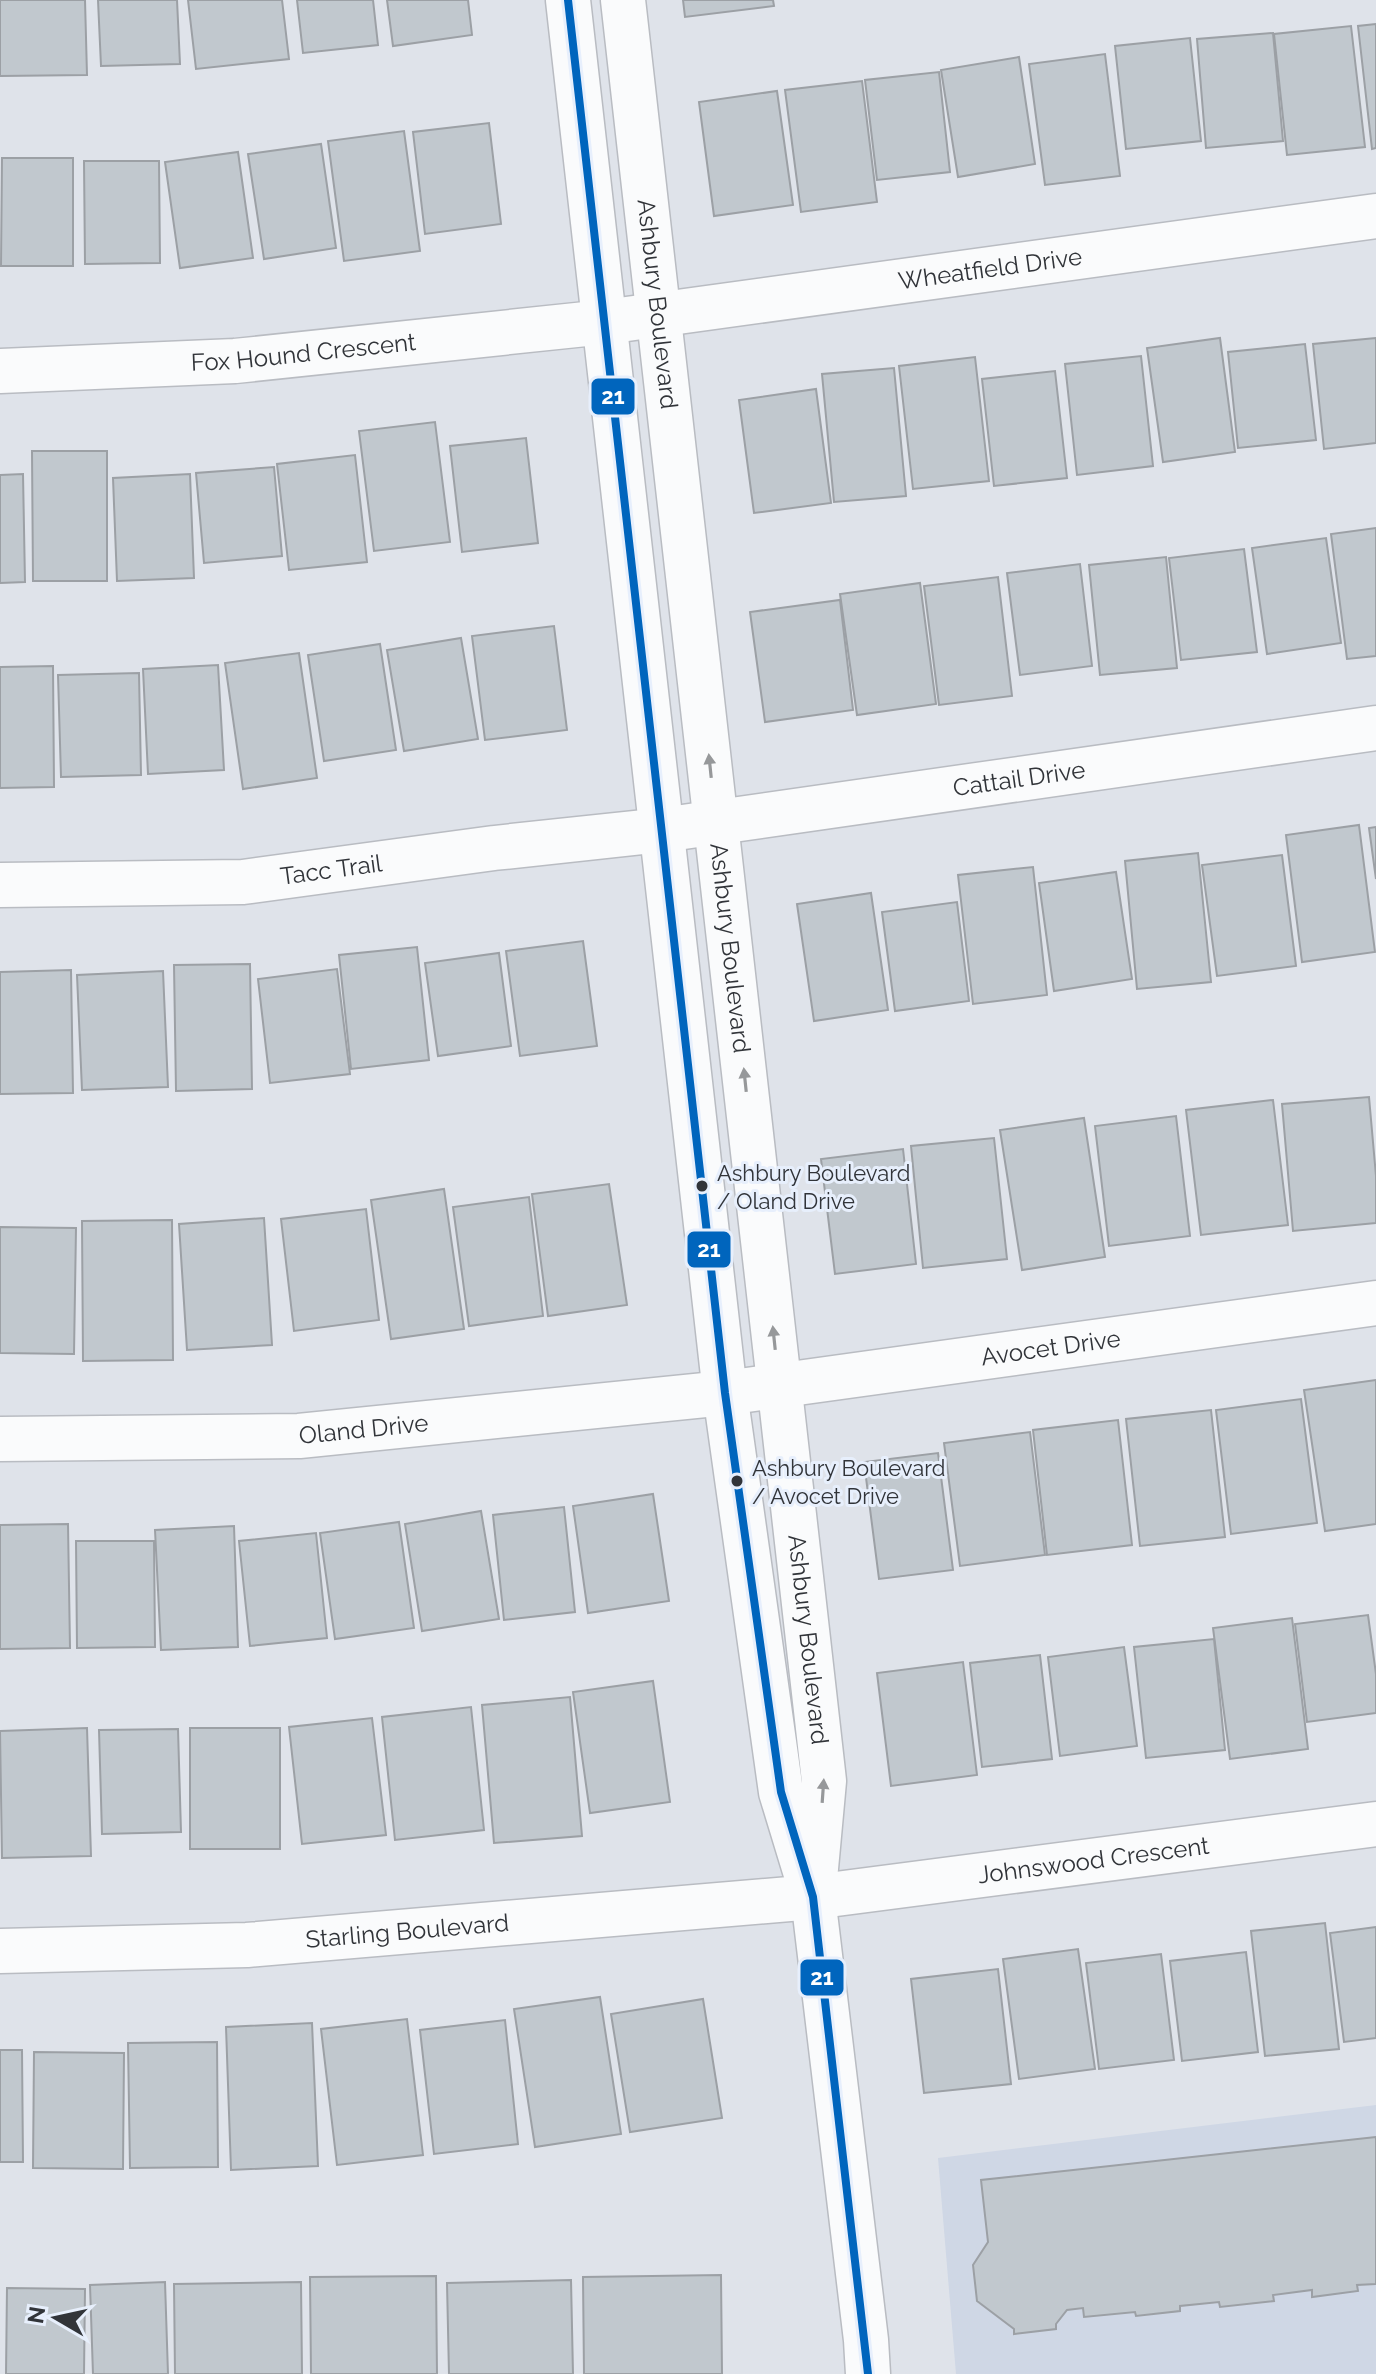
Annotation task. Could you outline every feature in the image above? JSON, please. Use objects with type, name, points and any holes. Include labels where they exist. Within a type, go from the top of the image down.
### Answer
[{"type":"street","name":"Ashbury Boulevard","points":[[568,0],[725,1393],[781,1792],[813,1897],[868,2374]]},
{"type":"street","name":"Ashbury Boulevard","points":[[623,0],[824,1781],[813,1897]]},
{"type":"street","name":"Wheatfield Drive","points":[[605,322],[1376,216]]},
{"type":"street","name":"Fox Hound Crescent","points":[[0,371],[235,361],[605,322]]},
{"type":"street","name":"Cattail Drive","points":[[662,830],[1376,728]]},
{"type":"street","name":"Tacc Trail","points":[[0,885],[243,882],[494,848],[662,830]]},
{"type":"street","name":"Avocet Drive","points":[[725,1393],[1376,1303]]},
{"type":"street","name":"Oland Drive","points":[[0,1439],[299,1436],[725,1393]]},
{"type":"street","name":"Johnswood Crescent","points":[[813,1897],[1376,1824]]},
{"type":"street","name":"Starling Boulevard","points":[[0,1951],[247,1945],[813,1897]]},
{"type":"shaded area","points":[[1376,2105],[1376,2374],[956,2374],[938,2158]]},
{"type":"building","points":[[0,0],[85,0],[87,75],[0,76]]},
{"type":"building","points":[[98,0],[177,0],[180,64],[101,66]]},
{"type":"building","points":[[188,0],[282,0],[289,59],[196,69]]},
{"type":"building","points":[[297,0],[373,0],[378,45],[303,53]]},
{"type":"building","points":[[387,0],[468,0],[472,35],[393,46]]},
{"type":"building","points":[[683,0],[773,0],[774,6],[685,17]]},
{"type":"building","points":[[1376,24],[1376,148],[1372,149],[1358,26]]},
{"type":"building","points":[[1351,26],[1365,147],[1287,155],[1274,34]]},
{"type":"building","points":[[1273,33],[1283,141],[1206,148],[1197,39]]},
{"type":"building","points":[[1190,38],[1201,141],[1126,149],[1115,46]]},
{"type":"building","points":[[1105,54],[1120,176],[1045,185],[1029,64]]},
{"type":"building","points":[[1019,57],[1035,164],[958,177],[941,70]]},
{"type":"building","points":[[939,72],[950,172],[877,180],[865,80]]},
{"type":"building","points":[[862,81],[877,202],[801,212],[785,90]]},
{"type":"building","points":[[777,91],[793,205],[714,216],[699,102]]},
{"type":"building","points":[[489,123],[501,224],[425,234],[413,132]]},
{"type":"building","points":[[404,131],[420,251],[344,261],[328,141]]},
{"type":"building","points":[[321,144],[336,248],[264,259],[248,154]]},
{"type":"building","points":[[238,152],[253,258],[180,268],[165,162]]},
{"type":"building","points":[[2,158],[73,158],[73,266],[1,266]]},
{"type":"building","points":[[84,161],[159,161],[160,263],[85,264]]},
{"type":"building","points":[[1220,338],[1235,452],[1163,462],[1147,348]]},
{"type":"building","points":[[1376,338],[1376,443],[1324,449],[1313,344]]},
{"type":"building","points":[[1305,344],[1316,440],[1238,448],[1228,352]]},
{"type":"building","points":[[1141,356],[1153,466],[1077,475],[1065,364]]},
{"type":"building","points":[[975,357],[989,481],[913,489],[899,366]]},
{"type":"building","points":[[894,368],[906,496],[834,502],[822,374]]},
{"type":"building","points":[[1055,371],[1067,478],[994,486],[982,379]]},
{"type":"building","points":[[816,389],[831,503],[754,513],[739,400]]},
{"type":"building","points":[[435,422],[450,542],[374,551],[359,431]]},
{"type":"building","points":[[526,438],[538,543],[462,552],[450,446]]},
{"type":"building","points":[[32,451],[107,451],[107,581],[33,581]]},
{"type":"building","points":[[355,455],[367,562],[289,570],[277,464]]},
{"type":"building","points":[[274,467],[282,556],[204,563],[196,473]]},
{"type":"building","points":[[23,474],[25,582],[0,583],[0,475]]},
{"type":"building","points":[[190,474],[194,578],[117,581],[113,478]]},
{"type":"building","points":[[1376,528],[1376,656],[1347,659],[1331,534]]},
{"type":"building","points":[[1326,538],[1341,643],[1267,654],[1252,548]]},
{"type":"building","points":[[1244,549],[1257,652],[1181,660],[1169,558]]},
{"type":"building","points":[[1166,557],[1177,668],[1100,675],[1089,565]]},
{"type":"building","points":[[1080,564],[1092,666],[1020,675],[1007,573]]},
{"type":"building","points":[[998,577],[1012,696],[939,705],[924,586]]},
{"type":"building","points":[[920,583],[936,704],[857,715],[840,594]]},
{"type":"building","points":[[840,600],[853,710],[765,722],[750,612]]},
{"type":"building","points":[[554,626],[567,730],[485,740],[472,636]]},
{"type":"building","points":[[461,638],[478,739],[404,751],[387,650]]},
{"type":"building","points":[[380,644],[396,750],[324,761],[308,655]]},
{"type":"building","points":[[299,653],[317,778],[243,789],[225,663]]},
{"type":"building","points":[[218,665],[224,770],[148,774],[143,669]]},
{"type":"building","points":[[53,666],[54,787],[0,788],[0,667]]},
{"type":"building","points":[[139,673],[141,775],[61,777],[58,675]]},
{"type":"building","points":[[1359,825],[1375,952],[1302,962],[1286,835]]},
{"type":"building","points":[[1376,827],[1376,879],[1369,828]]},
{"type":"building","points":[[1198,853],[1211,982],[1137,989],[1125,861]]},
{"type":"building","points":[[1282,855],[1296,966],[1217,976],[1202,865]]},
{"type":"building","points":[[1033,867],[1047,995],[973,1004],[958,875]]},
{"type":"building","points":[[1116,872],[1132,979],[1054,991],[1039,883]]},
{"type":"building","points":[[871,893],[888,1010],[814,1021],[797,904]]},
{"type":"building","points":[[957,902],[969,1001],[895,1011],[882,912]]},
{"type":"building","points":[[583,941],[597,1046],[520,1056],[506,951]]},
{"type":"building","points":[[417,947],[429,1060],[351,1069],[339,955]]},
{"type":"building","points":[[499,953],[511,1046],[438,1056],[425,963]]},
{"type":"building","points":[[250,964],[252,1089],[176,1091],[174,965]]},
{"type":"building","points":[[337,969],[350,1074],[270,1083],[258,979]]},
{"type":"building","points":[[71,970],[73,1093],[0,1094],[0,972]]},
{"type":"building","points":[[163,971],[168,1087],[82,1090],[77,975]]},
{"type":"building","points":[[1369,1097],[1376,1176],[1376,1223],[1293,1231],[1282,1104]]},
{"type":"building","points":[[1273,1100],[1288,1225],[1201,1235],[1186,1110]]},
{"type":"building","points":[[1176,1116],[1190,1236],[1109,1246],[1095,1126]]},
{"type":"building","points":[[1084,1118],[1105,1257],[1022,1270],[1000,1130]]},
{"type":"building","points":[[994,1138],[1007,1259],[923,1268],[911,1146]]},
{"type":"building","points":[[903,1149],[916,1264],[835,1274],[821,1159]]},
{"type":"building","points":[[609,1184],[627,1305],[548,1316],[532,1194]]},
{"type":"building","points":[[444,1189],[464,1329],[391,1339],[371,1200]]},
{"type":"building","points":[[529,1197],[543,1316],[469,1326],[453,1207]]},
{"type":"building","points":[[366,1209],[379,1320],[294,1331],[281,1219]]},
{"type":"building","points":[[264,1218],[272,1345],[187,1350],[179,1224]]},
{"type":"building","points":[[172,1220],[173,1360],[83,1361],[82,1221]]},
{"type":"building","points":[[0,1227],[76,1228],[74,1354],[0,1353]]},
{"type":"building","points":[[1376,1380],[1376,1524],[1325,1531],[1304,1390]]},
{"type":"building","points":[[1301,1399],[1317,1523],[1231,1534],[1216,1410]]},
{"type":"building","points":[[1211,1410],[1225,1537],[1140,1546],[1126,1419]]},
{"type":"building","points":[[1118,1420],[1132,1545],[1047,1555],[1033,1430]]},
{"type":"building","points":[[1030,1432],[1045,1555],[960,1566],[944,1443]]},
{"type":"building","points":[[938,1453],[953,1570],[879,1579],[864,1462]]},
{"type":"building","points":[[653,1494],[669,1601],[588,1613],[573,1506]]},
{"type":"building","points":[[564,1507],[575,1612],[504,1620],[493,1515]]},
{"type":"building","points":[[481,1511],[499,1619],[422,1631],[405,1524]]},
{"type":"building","points":[[399,1522],[414,1628],[335,1639],[320,1533]]},
{"type":"building","points":[[68,1524],[70,1648],[0,1649],[0,1525]]},
{"type":"building","points":[[234,1526],[238,1647],[161,1650],[155,1530]]},
{"type":"building","points":[[316,1533],[327,1638],[250,1646],[239,1541]]},
{"type":"building","points":[[76,1541],[154,1541],[155,1647],[77,1648]]},
{"type":"building","points":[[1368,1615],[1376,1674],[1376,1713],[1307,1722],[1295,1624]]},
{"type":"building","points":[[1292,1618],[1308,1749],[1230,1759],[1213,1628]]},
{"type":"building","points":[[1214,1639],[1225,1750],[1146,1758],[1134,1647]]},
{"type":"building","points":[[1124,1647],[1137,1746],[1060,1756],[1048,1657]]},
{"type":"building","points":[[1040,1655],[1052,1759],[982,1767],[970,1663]]},
{"type":"building","points":[[963,1662],[977,1775],[891,1786],[877,1673]]},
{"type":"building","points":[[653,1681],[670,1802],[590,1813],[573,1692]]},
{"type":"building","points":[[570,1697],[582,1836],[494,1843],[482,1705]]},
{"type":"building","points":[[471,1707],[484,1830],[395,1840],[382,1717]]},
{"type":"building","points":[[372,1718],[386,1835],[302,1844],[289,1727]]},
{"type":"building","points":[[87,1728],[91,1856],[2,1858],[0,1731]]},
{"type":"building","points":[[190,1728],[280,1728],[280,1849],[190,1849]]},
{"type":"building","points":[[178,1729],[181,1832],[102,1834],[99,1730]]},
{"type":"building","points":[[1325,1923],[1339,2049],[1265,2056],[1251,1931]]},
{"type":"building","points":[[1376,1927],[1376,2038],[1344,2042],[1330,1933]]},
{"type":"building","points":[[1078,1949],[1095,2069],[1019,2079],[1003,1959]]},
{"type":"building","points":[[1246,1952],[1258,2052],[1182,2061],[1170,1961]]},
{"type":"building","points":[[1161,1954],[1174,2060],[1099,2069],[1086,1963]]},
{"type":"building","points":[[998,1969],[1011,2084],[924,2093],[911,1979]]},
{"type":"building","points":[[600,1997],[621,2134],[535,2147],[514,2009]]},
{"type":"building","points":[[703,1999],[722,2118],[630,2132],[611,2014]]},
{"type":"building","points":[[407,2019],[423,2155],[337,2165],[321,2029]]},
{"type":"building","points":[[505,2020],[518,2144],[434,2154],[420,2030]]},
{"type":"building","points":[[312,2023],[318,2166],[231,2170],[226,2027]]},
{"type":"building","points":[[217,2042],[218,2167],[130,2168],[128,2043]]},
{"type":"building","points":[[0,2050],[22,2050],[23,2162],[0,2162]]},
{"type":"building","points":[[34,2052],[124,2053],[123,2169],[33,2168]]},
{"type":"building","points":[[1376,2137],[1376,2284],[1357,2285],[1358,2291],[1312,2297],[1312,2290],[1273,2295],[1274,2301],[1220,2307],[1219,2302],[1180,2306],[1180,2311],[1136,2316],[1135,2312],[1084,2317],[1083,2308],[1067,2310],[1056,2324],[1056,2329],[1014,2334],[1014,2329],[977,2301],[973,2265],[988,2242],[981,2180]]},
{"type":"building","points":[[721,2275],[722,2374],[584,2374],[583,2277]]},
{"type":"building","points":[[436,2276],[437,2374],[311,2374],[310,2277]]},
{"type":"building","points":[[571,2280],[573,2374],[449,2374],[447,2283]]},
{"type":"building","points":[[165,2282],[168,2374],[93,2374],[90,2285]]},
{"type":"building","points":[[301,2282],[302,2374],[175,2374],[174,2284]]},
{"type":"building","points":[[7,2288],[85,2289],[84,2374],[6,2374]]},
{"type":"transit line","name":"21","points":[[568,0],[725,1393],[781,1792],[813,1897],[868,2374]]},
{"type":"place","name":"Ashbury Boulevard / Oland Drive","points":[[702,1186]]},
{"type":"place","name":"Ashbury Boulevard / Avocet Drive","points":[[737,1481]]}]
